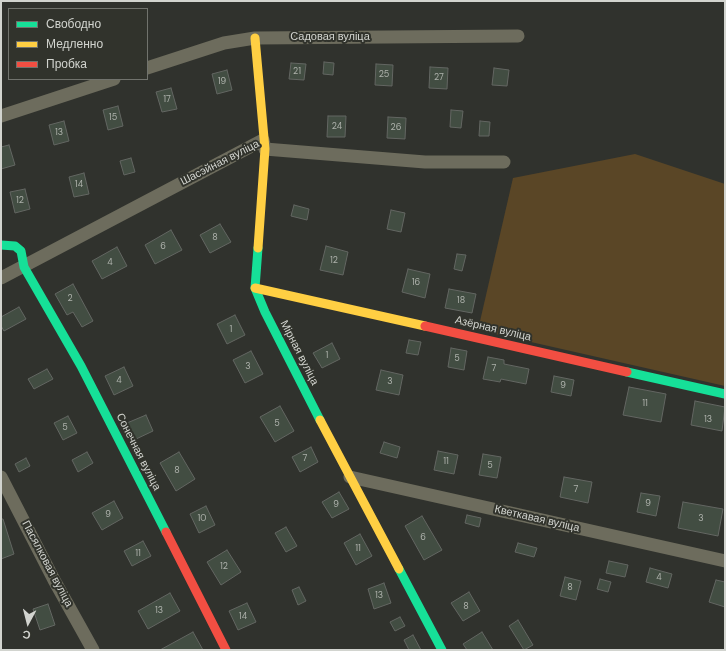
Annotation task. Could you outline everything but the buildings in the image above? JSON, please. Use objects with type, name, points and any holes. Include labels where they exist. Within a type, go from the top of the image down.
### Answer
[{"type":"street","name":"Садовая вуліца","points":[[148,68],[224,43],[255,38],[518,36]]},
{"type":"street","name":"Мірная вуліца","points":[[255,38],[265,149],[255,288],[265,312],[350,477],[442,650]]},
{"type":"street","points":[[1,116],[111,80]]},
{"type":"street","name":"Шасэйная вуліца","points":[[1,278],[263,140],[265,149],[425,162],[504,162]]},
{"type":"street","name":"Сонечная вуліца","points":[[1,245],[15,246],[21,251],[24,267],[81,366],[226,650]]},
{"type":"street","name":"Азёрная вуліца","points":[[255,288],[725,394]]},
{"type":"street","name":"Пасялковая вуліца","points":[[1,476],[54,580],[93,650]]},
{"type":"street","name":"Кветкавая вуліца","points":[[350,477],[725,561]]},
{"type":"shaded area","points":[[635,154],[725,184],[725,386],[478,330],[513,178]]},
{"type":"traffic: fast","points":[[1,245],[15,246],[21,251],[24,267],[81,366],[166,532]]},
{"type":"traffic: fast","points":[[258,248],[255,288],[265,312],[320,420]]},
{"type":"traffic: fast","points":[[627,372],[725,394]]},
{"type":"traffic: fast","points":[[399,569],[442,650]]},
{"type":"traffic: slow","points":[[255,38],[265,149],[258,248]]},
{"type":"traffic: slow","points":[[255,288],[425,326]]},
{"type":"traffic: slow","points":[[320,420],[399,569]]},
{"type":"traffic: jam","points":[[425,326],[627,372]]},
{"type":"traffic: jam","points":[[166,532],[226,650]]}]
